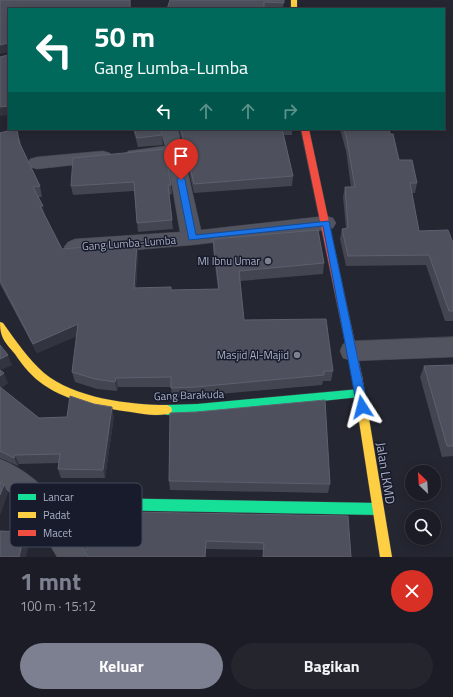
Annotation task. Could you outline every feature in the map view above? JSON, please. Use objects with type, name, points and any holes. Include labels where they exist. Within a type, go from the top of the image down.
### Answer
[{"type":"street","points":[[169,130],[176,151],[192,238]]},
{"type":"street","points":[[305,130],[326,223]]},
{"type":"street","points":[[37,163],[176,151]]},
{"type":"street","name":"Gang Lumba-Lumba","points":[[75,247],[192,238],[326,223]]},
{"type":"street","name":"Jalan LKMD","points":[[326,223],[360,393],[386,557]]},
{"type":"street","name":"Gang Barakuda","points":[[0,326],[19,354],[48,382],[64,390],[97,401],[159,410],[197,409],[360,393]]},
{"type":"street","points":[[352,351],[453,347]]},
{"type":"street","points":[[0,472],[20,483]]},
{"type":"street","points":[[142,506],[378,509]]},
{"type":"street","points":[[68,547],[74,557]]},
{"type":"building","points":[[0,0],[130,0],[130,8],[8,8],[8,43],[0,45]]},
{"type":"building","points":[[170,0],[284,0],[284,3],[264,2],[264,8],[167,8]]},
{"type":"building","points":[[8,55],[8,106],[0,107],[0,57]]},
{"type":"building","points":[[17,130],[19,142],[40,186],[33,187],[43,206],[40,206],[62,249],[137,243],[134,288],[171,287],[171,290],[219,289],[213,239],[318,230],[324,263],[239,271],[244,320],[326,319],[333,371],[324,371],[324,375],[171,388],[171,377],[116,378],[115,382],[95,379],[72,372],[78,324],[33,344],[0,280],[0,133]]},
{"type":"building","points":[[134,130],[161,130],[162,135],[137,138]]},
{"type":"building","points":[[181,130],[282,130],[293,176],[194,184]]},
{"type":"building","points":[[344,130],[389,130],[390,134],[393,134],[399,160],[412,160],[417,183],[410,183],[419,231],[448,230],[453,243],[453,311],[449,311],[429,255],[348,256],[342,229],[348,228],[345,187],[355,187]]},
{"type":"building","points":[[165,149],[171,185],[168,185],[172,220],[137,223],[134,182],[71,186],[73,158]]},
{"type":"building","points":[[0,345],[8,355],[0,359]]},
{"type":"building","points":[[453,365],[453,446],[447,446],[424,366]]},
{"type":"building","points":[[0,370],[4,373],[0,376]]},
{"type":"building","points":[[0,387],[39,418],[67,417],[70,396],[94,404],[112,407],[103,470],[58,469],[60,454],[15,455],[14,458],[0,451]]},
{"type":"building","points":[[325,400],[330,484],[169,481],[170,413]]},
{"type":"building","points":[[0,482],[4,485],[0,495]]},
{"type":"building","points":[[142,512],[348,516],[351,557],[263,557],[264,543],[206,541],[205,557],[88,557],[84,551],[87,549],[86,547],[142,547]]},
{"type":"building","points":[[0,531],[10,531],[10,547],[21,547],[19,557],[0,557]]},
{"type":"traffic: fast","points":[[167,410],[197,409],[360,393]]},
{"type":"traffic: fast","points":[[142,505],[378,509]]},
{"type":"traffic: slow","points":[[294,0],[294,8]]},
{"type":"traffic: slow","points":[[0,326],[34,370],[48,382],[59,388],[72,394],[105,403],[154,410],[167,410]]},
{"type":"traffic: slow","points":[[357,376],[386,557]]},
{"type":"traffic: jam","points":[[305,130],[357,376]]},
{"type":"place","name":"MI Ibnu Umar","points":[[268,261]]},
{"type":"place","name":"Masjid Al-Majid","points":[[297,355]]},
{"type":"route","points":[[181,180],[192,238],[326,223],[362,407]]}]
